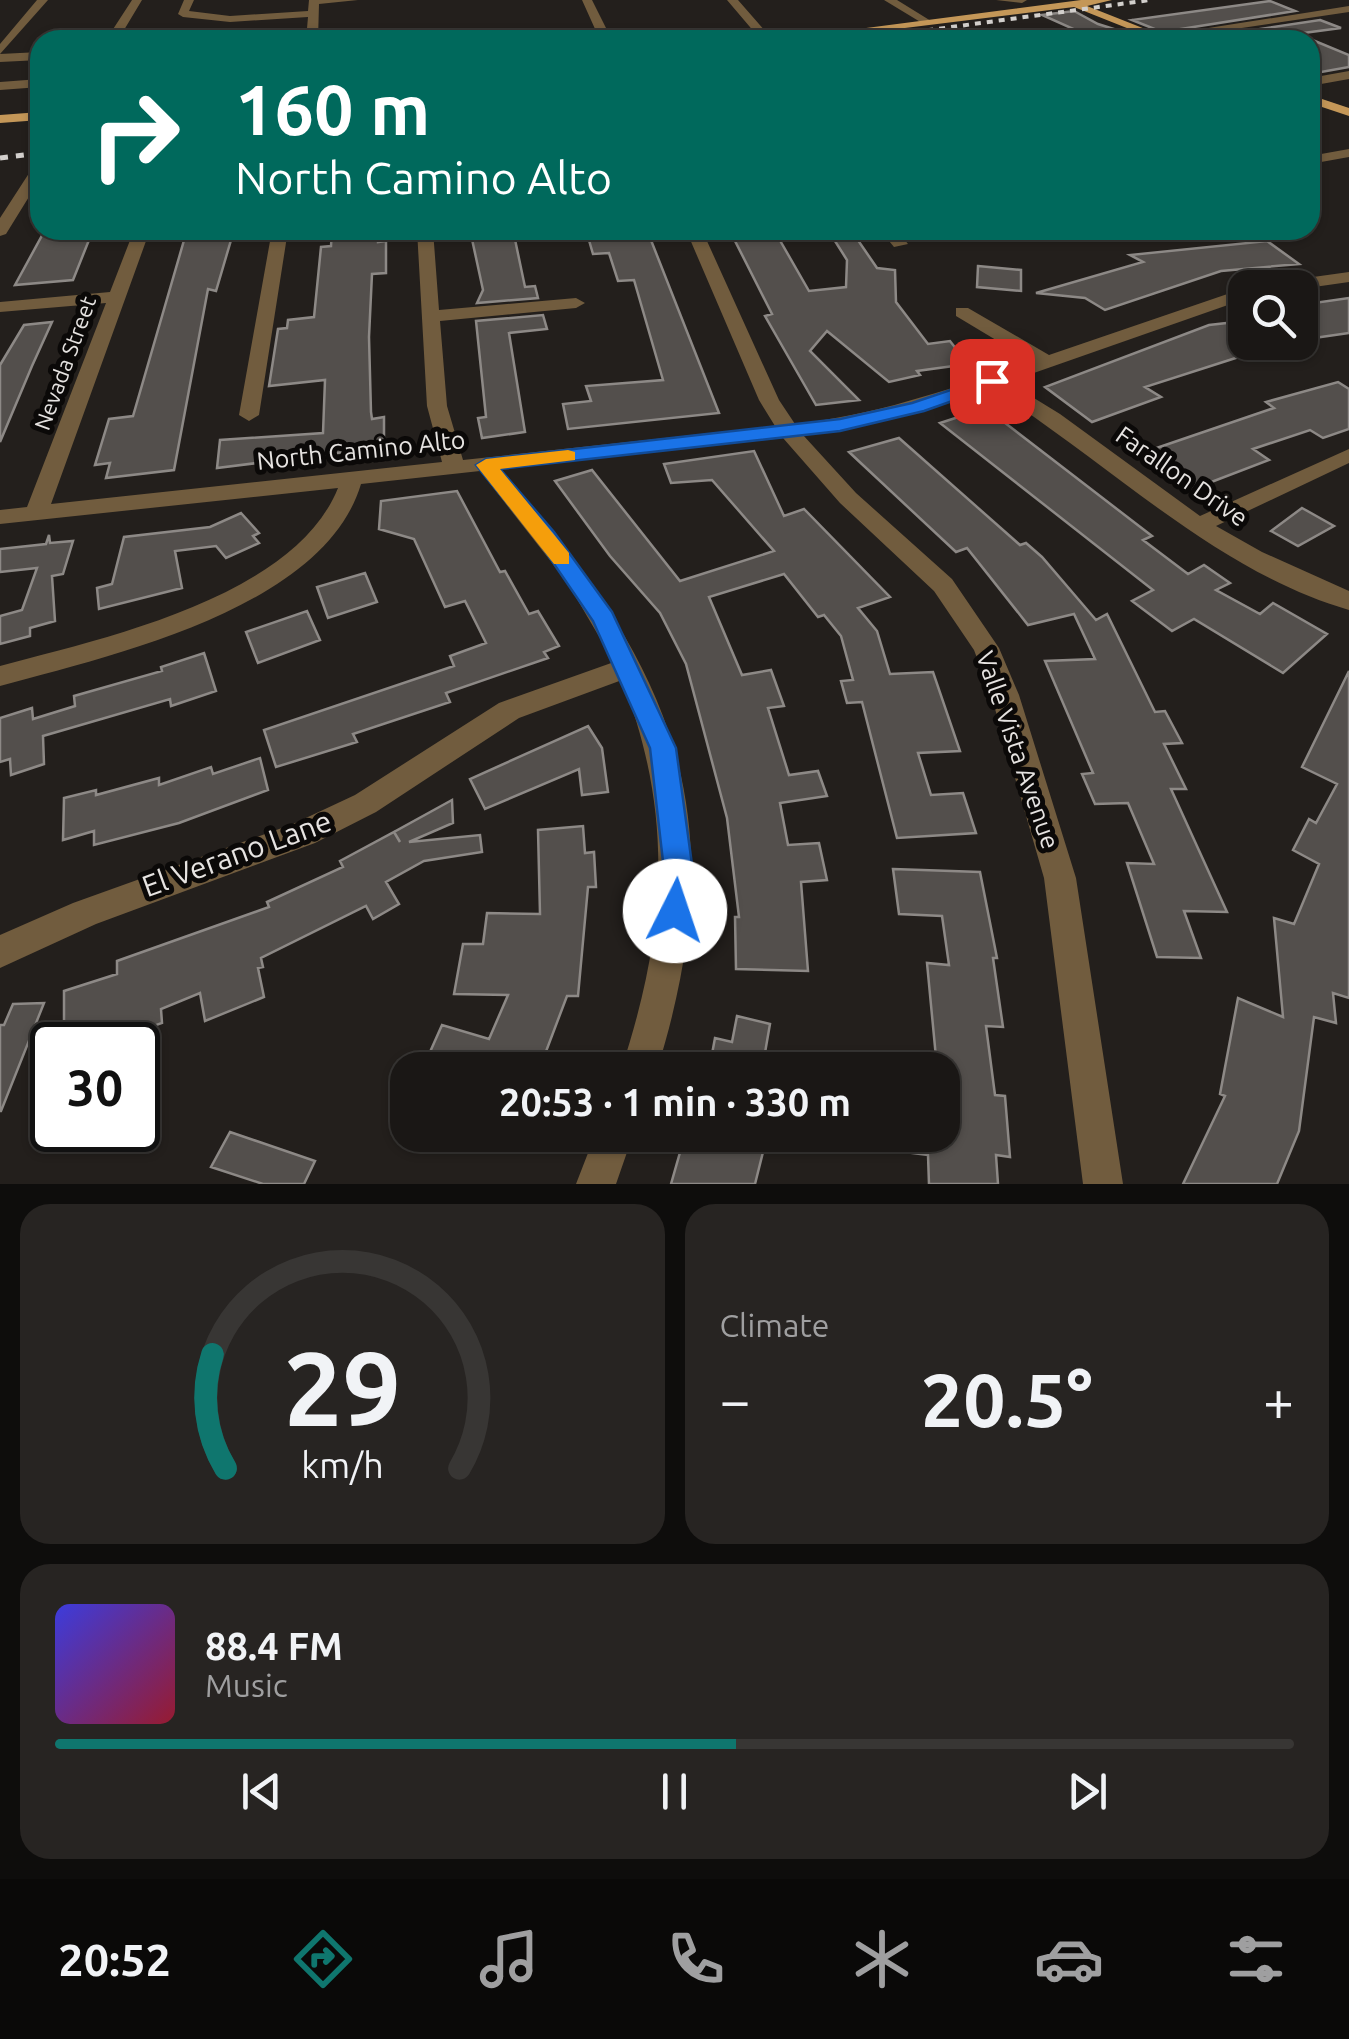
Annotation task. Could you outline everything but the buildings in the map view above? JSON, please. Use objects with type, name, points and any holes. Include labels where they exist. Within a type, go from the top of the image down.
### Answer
[{"type":"main road","points":[[973,15],[1001,2],[1107,0]]},
{"type":"main road","points":[[857,30],[1074,1],[1145,30]]},
{"type":"main road","points":[[1320,103],[1349,112]]},
{"type":"main road","points":[[0,119],[30,117]]},
{"type":"street","points":[[0,55],[43,0]]},
{"type":"street","points":[[118,30],[137,0]]},
{"type":"street","points":[[190,0],[183,14],[230,19],[352,0]]},
{"type":"street","points":[[587,0],[601,30]]},
{"type":"street","points":[[732,0],[758,30]]},
{"type":"street","points":[[890,0],[926,21]]},
{"type":"street","points":[[1001,2],[1022,0]]},
{"type":"street","points":[[313,30],[314,5]]},
{"type":"street","points":[[1215,30],[1349,9]]},
{"type":"street","points":[[0,55],[30,56]]},
{"type":"street","points":[[0,72],[30,70]]},
{"type":"street","points":[[1320,80],[1349,75]]},
{"type":"street","points":[[0,86],[30,84]]},
{"type":"street","points":[[1320,158],[1349,153]]},
{"type":"street","points":[[0,231],[30,183]]},
{"type":"street","name":"Nevada Street","points":[[36,514],[138,240]]},
{"type":"street","points":[[249,415],[278,240]]},
{"type":"street","points":[[426,240],[437,406],[454,466]]},
{"type":"street","name":"Valle Vista Avenue","points":[[698,240],[769,400],[789,431],[848,498],[943,585],[986,648],[1005,695],[1060,878],[1103,1184]]},
{"type":"street","points":[[897,240],[900,244]]},
{"type":"street","points":[[1318,282],[1349,278]]},
{"type":"street","points":[[0,307],[116,297]]},
{"type":"street","name":"North Camino Alto","points":[[0,518],[789,431],[917,407],[1228,299]]},
{"type":"street","points":[[431,316],[576,303]]},
{"type":"street","points":[[962,312],[1044,360]]},
{"type":"street","name":"Farallon Drive","points":[[992,381],[1070,430],[1198,526],[1253,558],[1349,602]]},
{"type":"street","points":[[1198,526],[1349,455]]},
{"type":"street","points":[[486,465],[546,537],[604,618],[663,748],[680,879],[666,976],[644,1052]]},
{"type":"street","points":[[0,676],[160,630],[241,597],[276,575],[316,537],[342,504],[350,478]]},
{"type":"street","name":"El Verano Lane","points":[[0,952],[104,902],[308,831],[350,812],[493,719],[549,691],[628,668]]},
{"type":"street","points":[[596,1184],[608,1152]]},
{"type":"railway","points":[[930,30],[1150,0]]},
{"type":"railway","points":[[0,158],[30,154]]},
{"type":"slow traffic","points":[[562,559],[486,465],[568,456]]},
{"type":"route","points":[[675,911],[680,879],[675,816],[663,748],[604,618],[546,537],[486,465],[840,425],[917,407],[992,381]]}]
